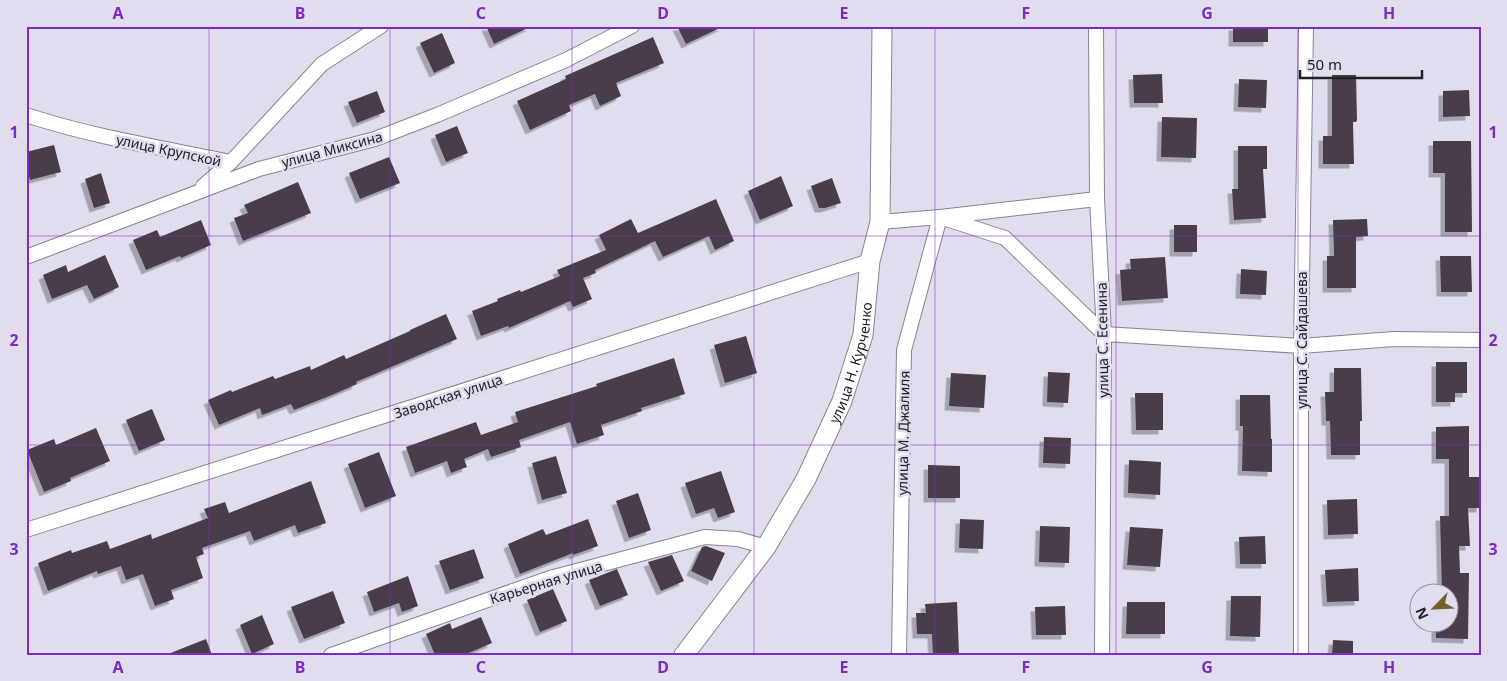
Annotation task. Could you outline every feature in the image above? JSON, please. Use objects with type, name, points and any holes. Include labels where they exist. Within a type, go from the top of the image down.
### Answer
[{"type":"main road","name":"улица Н. Курченко","points":[[684,655],[766,548],[806,479],[842,401],[863,335],[870,261],[880,222],[882,26]]},
{"type":"street","name":"улица Крупской","points":[[26,116],[118,139],[231,162],[322,64],[381,26]]},
{"type":"street","name":"улица Миксина","points":[[26,258],[259,169],[375,139],[437,115],[566,60],[632,26]]},
{"type":"street","name":"улица С. Есенина","points":[[1096,26],[1097,199],[1104,334],[1102,655]]},
{"type":"street","name":"улица С. Сайдашева","points":[[1301,655],[1301,346],[1306,26]]},
{"type":"street","points":[[194,194],[231,162]]},
{"type":"street","points":[[880,222],[1097,199]]},
{"type":"street","points":[[940,217],[1005,238],[1104,334],[1301,346],[1394,340],[1481,340]]},
{"type":"street","name":"улица М. Джалиля","points":[[899,655],[904,350],[940,217]]},
{"type":"street","name":"Заводская улица","points":[[26,530],[870,261]]},
{"type":"street","name":"Карьерная улица","points":[[331,655],[550,578],[705,537],[738,539],[766,548]]},
{"type":"building","points":[[486,26],[532,26],[494,44]]},
{"type":"building","points":[[677,26],[724,26],[686,44]]},
{"type":"building","points":[[1233,26],[1268,26],[1268,42],[1233,42]]},
{"type":"building","points":[[442,33],[455,63],[434,73],[420,43]]},
{"type":"building","points":[[653,37],[664,63],[616,83],[621,96],[600,106],[595,94],[569,105],[571,111],[530,130],[517,101],[566,79],[565,76]]},
{"type":"building","points":[[1162,74],[1163,103],[1134,103],[1133,75]]},
{"type":"building","points":[[1332,75],[1356,75],[1357,120],[1353,122],[1354,164],[1323,164],[1323,136],[1332,136]]},
{"type":"building","points":[[1239,79],[1267,80],[1266,108],[1238,107]]},
{"type":"building","points":[[1469,90],[1470,116],[1443,117],[1443,91]]},
{"type":"building","points":[[377,91],[385,112],[357,123],[348,102]]},
{"type":"building","points":[[1162,117],[1197,118],[1196,158],[1161,157]]},
{"type":"building","points":[[457,126],[468,153],[446,162],[435,135]]},
{"type":"building","points":[[1433,141],[1471,141],[1472,232],[1445,232],[1445,173],[1433,173]]},
{"type":"building","points":[[54,145],[61,172],[30,180],[26,165],[26,152]]},
{"type":"building","points":[[1238,146],[1267,146],[1267,169],[1263,169],[1266,218],[1234,220],[1232,189],[1238,189]]},
{"type":"building","points":[[389,157],[400,183],[360,199],[349,173]]},
{"type":"building","points":[[101,173],[110,203],[94,208],[85,179]]},
{"type":"building","points":[[781,176],[793,206],[760,220],[748,191]]},
{"type":"building","points":[[832,178],[841,203],[819,208],[811,186]]},
{"type":"building","points":[[298,182],[311,213],[243,241],[234,218],[248,213],[244,205]]},
{"type":"building","points":[[716,199],[734,241],[715,250],[709,236],[663,257],[655,241],[595,270],[596,273],[583,278],[592,299],[573,307],[570,301],[509,328],[508,326],[481,336],[472,311],[498,301],[497,299],[520,290],[521,292],[560,276],[557,270],[606,250],[599,235],[631,219],[638,233]]},
{"type":"building","points":[[1367,219],[1368,236],[1356,237],[1356,288],[1327,288],[1327,256],[1334,256],[1333,220]]},
{"type":"building","points":[[201,220],[211,245],[146,270],[133,240],[157,230],[160,237]]},
{"type":"building","points":[[1174,225],[1197,225],[1197,252],[1174,252]]},
{"type":"building","points":[[105,255],[119,287],[94,299],[87,285],[52,299],[43,275],[66,265],[68,272]]},
{"type":"building","points":[[1440,256],[1471,256],[1472,292],[1441,292]]},
{"type":"building","points":[[1165,257],[1168,298],[1122,301],[1120,270],[1131,269],[1130,259]]},
{"type":"building","points":[[1241,269],[1267,271],[1266,295],[1240,294]]},
{"type":"building","points":[[446,314],[457,339],[294,410],[291,404],[262,415],[260,408],[219,425],[208,400],[273,376],[275,379],[310,366],[311,370],[344,355],[346,359]]},
{"type":"building","points":[[746,336],[757,373],[725,383],[714,345]]},
{"type":"building","points":[[674,358],[685,394],[641,408],[642,411],[601,425],[604,435],[577,444],[570,422],[519,440],[521,447],[491,457],[488,449],[464,459],[467,467],[451,473],[447,461],[415,473],[406,447],[476,422],[481,435],[518,422],[515,412],[597,386],[596,384]]},
{"type":"building","points":[[1436,362],[1467,362],[1467,393],[1455,393],[1455,402],[1436,402]]},
{"type":"building","points":[[1334,368],[1361,368],[1362,421],[1360,421],[1360,455],[1331,455],[1330,421],[1326,421],[1325,392],[1334,392]]},
{"type":"building","points":[[1048,372],[1070,373],[1068,403],[1047,402]]},
{"type":"building","points":[[951,373],[986,375],[984,408],[949,406]]},
{"type":"building","points":[[1135,393],[1163,393],[1163,430],[1136,430]]},
{"type":"building","points":[[1240,395],[1270,395],[1272,472],[1242,471],[1243,426],[1240,426]]},
{"type":"building","points":[[152,409],[165,440],[139,451],[126,420]]},
{"type":"building","points":[[1469,426],[1469,477],[1481,477],[1481,508],[1468,508],[1470,546],[1459,546],[1460,573],[1469,573],[1468,639],[1436,638],[1436,634],[1460,634],[1460,584],[1442,584],[1440,516],[1449,516],[1449,459],[1436,459],[1436,427]]},
{"type":"building","points":[[96,428],[110,461],[70,478],[71,481],[44,492],[27,450],[54,439],[56,445]]},
{"type":"building","points":[[1044,437],[1071,438],[1070,464],[1043,463]]},
{"type":"building","points":[[379,452],[396,496],[365,508],[348,464]]},
{"type":"building","points":[[556,456],[567,493],[542,500],[532,463]]},
{"type":"building","points":[[1129,460],[1161,462],[1160,495],[1128,493]]},
{"type":"building","points":[[928,465],[960,466],[960,498],[928,498]]},
{"type":"building","points":[[721,471],[735,512],[718,518],[714,508],[696,514],[685,483]]},
{"type":"building","points":[[311,481],[326,523],[298,533],[295,525],[254,541],[250,531],[202,548],[204,554],[196,557],[203,578],[171,590],[174,599],[155,606],[143,574],[126,580],[121,566],[98,574],[97,571],[48,591],[38,563],[71,550],[72,553],[107,541],[110,549],[151,534],[152,539],[208,518],[204,509],[225,502],[229,513]]},
{"type":"building","points":[[638,493],[651,530],[629,538],[616,501]]},
{"type":"building","points":[[1357,499],[1358,534],[1328,535],[1327,500]]},
{"type":"building","points":[[588,519],[598,546],[573,555],[573,553],[520,574],[508,544],[543,529],[546,535]]},
{"type":"building","points":[[960,519],[984,520],[983,549],[959,548]]},
{"type":"building","points":[[1040,526],[1070,527],[1069,563],[1039,562]]},
{"type":"building","points":[[1130,527],[1163,529],[1160,567],[1127,565]]},
{"type":"building","points":[[1265,536],[1266,564],[1240,564],[1239,537]]},
{"type":"building","points":[[706,546],[725,553],[712,581],[691,571],[702,547]]},
{"type":"building","points":[[474,549],[484,578],[450,590],[439,561]]},
{"type":"building","points":[[672,555],[684,581],[661,591],[648,562]]},
{"type":"building","points":[[1358,568],[1359,601],[1327,602],[1325,570]]},
{"type":"building","points":[[617,569],[628,595],[600,606],[589,580]]},
{"type":"building","points":[[408,576],[418,606],[402,612],[399,603],[374,612],[367,592]]},
{"type":"building","points":[[553,589],[567,621],[540,632],[527,600]]},
{"type":"building","points":[[333,591],[345,623],[304,639],[291,607]]},
{"type":"building","points":[[1231,596],[1261,596],[1260,637],[1230,636]]},
{"type":"building","points":[[957,602],[959,655],[933,655],[932,634],[917,634],[916,613],[926,613],[925,604]]},
{"type":"building","points":[[1127,602],[1165,602],[1165,634],[1126,634]]},
{"type":"building","points":[[1065,606],[1066,635],[1036,635],[1035,607]]},
{"type":"building","points":[[262,615],[274,644],[252,654],[240,625]]},
{"type":"building","points":[[481,617],[492,643],[464,655],[435,655],[426,634],[450,623],[452,629]]},
{"type":"building","points":[[206,639],[212,655],[168,655],[168,654]]},
{"type":"building","points":[[1333,640],[1353,641],[1353,655],[1332,655]]}]
